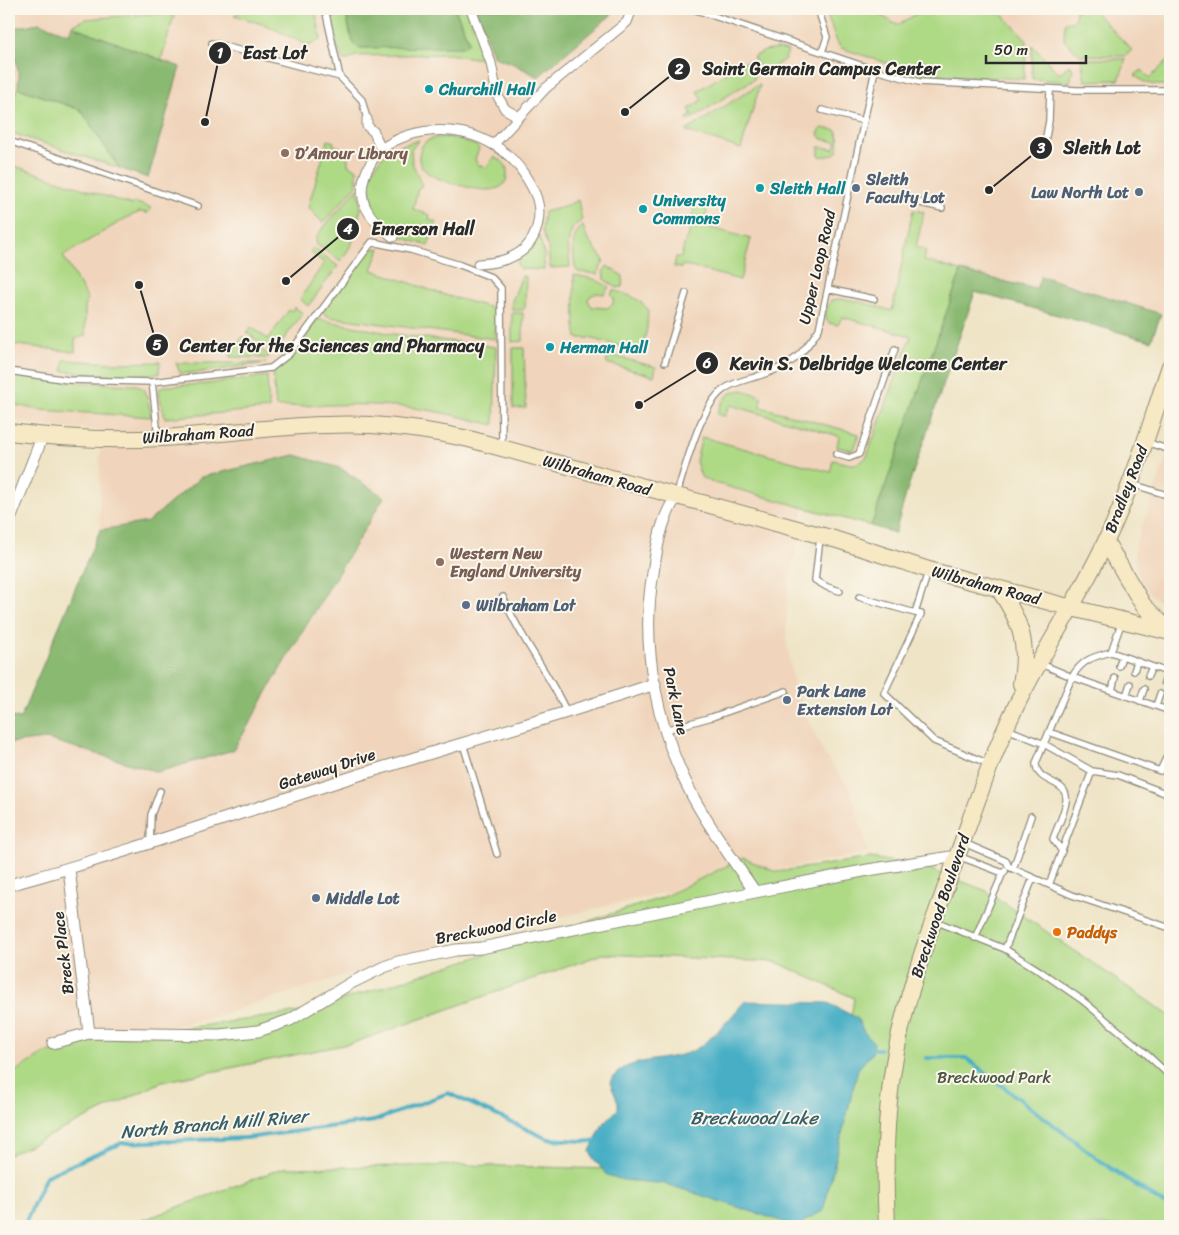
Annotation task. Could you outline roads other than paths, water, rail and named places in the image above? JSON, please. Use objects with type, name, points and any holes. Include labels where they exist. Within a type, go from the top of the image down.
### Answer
[{"type":"main road","name":"Bradley Road","points":[[1072,608],[1106,542],[1130,484],[1170,366]]},
{"type":"main road","name":"Wilbraham Road","points":[[9,432],[43,436],[158,438],[301,427],[370,425],[440,433],[502,448],[820,536],[929,570],[1170,632]]},
{"type":"main road","points":[[1106,542],[1143,605],[1170,632]]},
{"type":"main road","points":[[998,588],[1015,617],[1023,640],[1025,665],[1016,706]]},
{"type":"main road","name":"Breckwood Boulevard","points":[[887,1226],[886,1146],[892,1074],[905,1010],[933,920],[1006,728],[1038,663],[1072,608]]},
{"type":"street","points":[[471,9],[491,63],[497,95],[505,109],[519,117]]},
{"type":"street","points":[[494,144],[546,88],[627,22],[632,9]]},
{"type":"street","points":[[367,119],[367,126],[374,132],[381,150]]},
{"type":"street","points":[[393,237],[375,222],[369,214],[363,199],[362,184],[371,162],[388,144],[412,134],[430,130],[464,134],[494,144],[507,153],[518,165],[535,190],[539,202],[538,222],[531,240],[514,256],[499,262],[478,264]]},
{"type":"street","points":[[9,522],[43,436]]},
{"type":"street","name":"Park Lane","points":[[676,497],[666,512],[651,582],[649,635],[655,684],[664,730],[693,797],[715,834],[755,892]]},
{"type":"street","name":"Gateway Drive","points":[[9,885],[69,868],[363,774],[567,713],[655,684]]},
{"type":"street","name":"Breckwood Circle","points":[[53,1042],[89,1033],[219,1035],[258,1031],[290,1020],[368,973],[398,962],[456,950],[481,948],[868,870],[960,849]]},
{"type":"street","name":"Breck Place","points":[[69,868],[89,1033]]},
{"type":"lane","points":[[325,9],[340,77],[362,100],[367,119]]},
{"type":"lane","points":[[693,9],[875,70],[919,82],[1050,89],[1170,90]]},
{"type":"lane","points":[[818,9],[827,37],[822,52]]},
{"type":"lane","points":[[212,43],[340,77]]},
{"type":"lane","points":[[9,63],[12,79],[9,96]]},
{"type":"lane","name":"Upper Loop Road","points":[[676,497],[708,405],[722,390],[736,383],[778,369],[795,360],[806,349],[819,329],[875,70]]},
{"type":"lane","points":[[1043,152],[1049,121],[1050,89]]},
{"type":"lane","points":[[822,110],[864,121]]},
{"type":"lane","points":[[9,141],[198,206]]},
{"type":"lane","points":[[896,198],[942,208]]},
{"type":"lane","points":[[9,371],[68,380],[152,382],[271,368],[289,354],[372,242],[411,250],[460,265],[491,278],[501,288],[502,448]]},
{"type":"lane","points":[[828,289],[874,299]]},
{"type":"lane","points":[[665,362],[686,293]]},
{"type":"lane","points":[[836,454],[849,458],[860,454],[895,349]]},
{"type":"lane","points":[[152,382],[158,438]]},
{"type":"lane","points":[[1144,441],[1170,450]]},
{"type":"lane","points":[[1130,484],[1170,496]]},
{"type":"lane","points":[[820,536],[815,580],[827,587],[840,591]]},
{"type":"lane","points":[[915,613],[929,570]]},
{"type":"lane","points":[[503,597],[511,616],[558,692],[567,713]]},
{"type":"lane","points":[[859,597],[921,614],[884,693],[934,741],[991,765]]},
{"type":"lane","points":[[1111,652],[1122,621]]},
{"type":"lane","points":[[1062,851],[1053,839],[1067,799],[1064,791],[1057,784],[1039,775],[1036,763],[1072,677],[1091,657],[1111,652],[1169,673],[1164,682]]},
{"type":"lane","points":[[1120,666],[1122,656]]},
{"type":"lane","points":[[1134,671],[1137,662]]},
{"type":"lane","points":[[1038,663],[1072,677],[1170,711]]},
{"type":"lane","points":[[1148,676],[1152,667]]},
{"type":"lane","points":[[1112,691],[1115,678]]},
{"type":"lane","points":[[1126,696],[1130,684]]},
{"type":"lane","points":[[1140,701],[1144,689]]},
{"type":"lane","points":[[664,730],[712,717],[786,691]]},
{"type":"lane","points":[[1156,706],[1160,694]]},
{"type":"lane","points":[[1006,728],[1044,744],[1092,771],[1118,775],[1170,795]]},
{"type":"lane","points":[[1049,732],[1160,772],[1170,750]]},
{"type":"lane","points":[[464,744],[497,854]]},
{"type":"lane","points":[[1049,885],[1092,771]]},
{"type":"lane","points":[[150,842],[151,815],[160,791]]},
{"type":"lane","points":[[975,938],[1003,873],[1011,868],[1031,816]]},
{"type":"lane","points":[[960,849],[1006,861],[1011,868],[1072,895],[1170,928]]},
{"type":"lane","points":[[960,849],[1003,873]]},
{"type":"lane","points":[[1005,949],[1033,878]]},
{"type":"lane","points":[[933,920],[1005,949],[1040,971],[1082,1000],[1170,1076]]},
{"type":"water","name":"Breckwood Lake","points":[[745,1001],[828,1003],[857,1018],[864,1032],[874,1043],[872,1053],[858,1069],[823,1211],[804,1221],[801,1226],[666,1184],[623,1180],[607,1175],[593,1158],[590,1151],[603,1124],[618,1109],[618,1102],[610,1083],[616,1074],[636,1063],[674,1057],[696,1049],[716,1033]]},
{"type":"waterway","name":"North Branch Mill River","points":[[869,1049],[880,1049]]},
{"type":"waterway","name":"North Branch Mill River","points":[[926,1058],[966,1058],[1106,1165],[1170,1208]]},
{"type":"waterway","name":"North Branch Mill River","points":[[24,1226],[46,1176],[122,1143],[246,1138],[374,1121],[448,1093],[548,1139],[599,1142]]},
{"type":"place","name":"Churchill Hall","points":[[429,89]]},
{"type":"place","name":"Saint Germain Campus Center","points":[[625,112]]},
{"type":"place","name":"East Lot","points":[[205,122]]},
{"type":"place","name":"D’Amour Library","points":[[285,153]]},
{"type":"place","name":"Sleith Hall","points":[[760,188]]},
{"type":"place","name":"Sleith Faculty Lot","points":[[856,188]]},
{"type":"place","name":"Sleith Lot","points":[[989,190]]},
{"type":"place","name":"Law North Lot","points":[[1139,192]]},
{"type":"place","name":"University Commons","points":[[643,209]]},
{"type":"place","name":"Emerson Hall","points":[[286,281]]},
{"type":"place","name":"Center for the Sciences and Pharmacy","points":[[139,285]]},
{"type":"place","name":"Herman Hall","points":[[550,347]]},
{"type":"place","name":"Kevin S. Delbridge Welcome Center","points":[[639,405]]},
{"type":"place","name":"Western New England University","points":[[440,562]]},
{"type":"place","name":"Wilbraham Lot","points":[[466,605]]},
{"type":"place","name":"Park Lane Extension Lot","points":[[787,700]]},
{"type":"place","name":"Middle Lot","points":[[316,898]]},
{"type":"place","name":"Paddys","points":[[1057,932]]},
{"type":"park label","name":"Breckwood Park","points":[[994,1077]]}]
